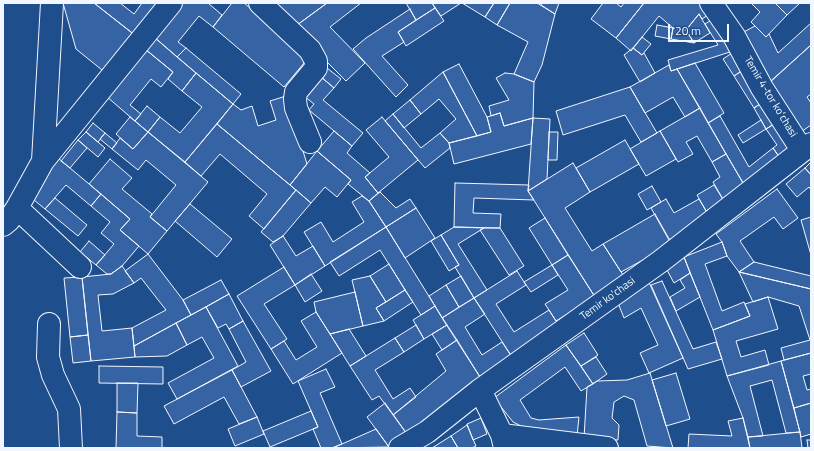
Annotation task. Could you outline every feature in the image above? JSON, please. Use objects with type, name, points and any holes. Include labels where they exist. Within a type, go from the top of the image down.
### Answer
[{"type":"street","points":[[43,162],[47,3]]},
{"type":"street","points":[[3,224],[9,220],[17,208],[43,162],[171,3]]},
{"type":"street","points":[[260,3],[310,50],[316,61],[316,68],[296,92],[295,99],[296,108],[310,142]]},
{"type":"street","name":"Temir 4-tor koʻchasi","points":[[711,3],[734,36],[762,88],[807,147]]},
{"type":"street","name":"Temir ko'chasi","points":[[400,448],[427,432],[480,390],[661,260],[807,147]]},
{"type":"street","points":[[17,208],[80,267]]},
{"type":"street","points":[[49,324],[48,357],[53,375],[69,409],[71,448]]},
{"type":"street","points":[[480,390],[504,442],[607,448]]},
{"type":"building","points":[[63,3],[94,3],[136,36],[107,74],[76,49]]},
{"type":"building","points":[[94,3],[120,3],[134,14],[142,3],[162,3],[136,36]]},
{"type":"building","points":[[182,3],[208,3],[222,15],[213,27],[199,16],[178,42],[186,48],[177,57],[154,37]]},
{"type":"building","points":[[232,3],[244,3],[309,57],[284,87],[213,27]]},
{"type":"building","points":[[268,3],[327,3],[293,28]]},
{"type":"building","points":[[327,3],[361,3],[330,27],[365,63],[346,81],[293,28]]},
{"type":"building","points":[[406,3],[432,3],[435,8],[416,20]]},
{"type":"building","points":[[432,3],[461,3],[441,16]]},
{"type":"building","points":[[462,3],[494,3],[485,17]]},
{"type":"building","points":[[494,3],[510,3],[497,25],[485,17]]},
{"type":"building","points":[[510,3],[537,3],[555,14],[542,65],[534,82],[514,74],[528,42],[497,25]]},
{"type":"building","points":[[542,3],[559,3],[555,14],[541,5]]},
{"type":"building","points":[[603,3],[616,3],[621,7],[624,3],[644,3],[616,38],[591,19]]},
{"type":"building","points":[[644,3],[704,3],[711,13],[702,19],[699,14],[686,30],[673,28],[659,16],[631,51],[616,38]]},
{"type":"building","points":[[751,3],[775,3],[787,15],[766,37],[751,22],[760,12]]},
{"type":"building","points":[[775,3],[800,3],[787,15]]},
{"type":"building","points":[[435,8],[444,21],[406,46],[398,32]]},
{"type":"building","points":[[410,9],[416,20],[398,32],[404,42],[382,56],[408,85],[396,97],[353,49],[366,38]]},
{"type":"building","points":[[699,14],[710,33],[694,43],[686,30]]},
{"type":"building","points":[[716,17],[736,50],[671,71],[668,60],[718,45],[705,24]]},
{"type":"building","points":[[811,23],[811,45],[767,85],[740,34],[755,26],[766,37],[769,34],[778,53]]},
{"type":"building","points":[[657,25],[673,28],[671,39],[655,36]]},
{"type":"building","points":[[673,28],[686,30],[694,43],[671,39]]},
{"type":"building","points":[[154,37],[196,73],[182,91],[168,79],[173,72],[145,49]]},
{"type":"building","points":[[642,37],[651,44],[642,55],[633,48]]},
{"type":"building","points":[[811,45],[811,94],[807,97],[811,103],[811,125],[798,134],[764,87]]},
{"type":"building","points":[[186,48],[241,94],[233,104],[177,57]]},
{"type":"building","points":[[633,48],[642,55],[644,53],[655,73],[640,82],[624,55]]},
{"type":"building","points":[[145,49],[173,72],[161,87],[151,79],[130,105],[141,114],[135,121],[106,96]]},
{"type":"building","points":[[735,51],[746,68],[734,76],[723,59]]},
{"type":"building","points":[[695,63],[724,113],[708,123],[677,69]]},
{"type":"building","points":[[459,64],[487,117],[491,132],[477,136],[443,72]]},
{"type":"building","points":[[669,65],[671,71],[677,69],[700,108],[685,117],[673,97],[645,113],[630,87]]},
{"type":"building","points":[[327,68],[341,79],[334,88],[320,76]]},
{"type":"building","points":[[746,68],[766,100],[754,108],[734,76]]},
{"type":"building","points":[[443,72],[477,136],[449,143],[440,133],[456,119],[439,99],[421,114],[410,100]]},
{"type":"building","points":[[196,73],[233,104],[185,162],[148,132],[160,117],[180,133],[202,107],[182,91]]},
{"type":"building","points":[[505,73],[514,74],[534,82],[533,118],[504,126],[500,113],[491,116],[489,106],[509,100],[496,78]]},
{"type":"building","points":[[320,76],[334,88],[323,100],[363,133],[352,146],[309,110],[314,104],[304,96]]},
{"type":"building","points":[[630,87],[657,133],[641,142],[625,115],[563,135],[556,111]]},
{"type":"building","points":[[286,96],[307,164],[290,185],[217,124],[233,104],[241,110],[252,106],[258,126],[276,120],[270,101]]},
{"type":"building","points":[[410,100],[421,114],[404,128],[393,114]]},
{"type":"building","points":[[766,100],[779,121],[766,129],[754,108]]},
{"type":"building","points":[[147,106],[160,117],[148,132],[135,121]]},
{"type":"building","points":[[700,108],[726,154],[712,162],[697,136],[686,142],[693,154],[678,162],[660,131]]},
{"type":"building","points":[[500,113],[504,126],[533,118],[531,144],[454,164],[449,143],[491,132],[487,117]]},
{"type":"building","points":[[393,114],[421,148],[440,133],[449,143],[450,148],[425,168],[385,121]]},
{"type":"building","points":[[720,116],[749,167],[773,148],[782,161],[746,188],[708,123]]},
{"type":"building","points":[[130,117],[148,132],[133,149],[116,134]]},
{"type":"building","points":[[382,117],[418,160],[378,193],[365,177],[389,157],[366,130]]},
{"type":"building","points":[[533,118],[550,119],[547,179],[528,191]]},
{"type":"building","points":[[761,120],[766,129],[743,143],[738,135]]},
{"type":"building","points":[[779,121],[797,149],[782,161],[773,148],[777,145],[766,129]]},
{"type":"building","points":[[93,123],[105,133],[98,142],[86,132]]},
{"type":"building","points":[[217,124],[296,190],[264,229],[249,216],[267,194],[220,154],[201,176],[185,162]]},
{"type":"building","points":[[334,131],[352,146],[347,153],[370,173],[365,177],[378,193],[369,201],[348,184],[351,180],[317,151]]},
{"type":"building","points":[[660,131],[676,159],[646,176],[630,149]]},
{"type":"building","points":[[86,132],[105,148],[98,157],[78,140]]},
{"type":"building","points":[[148,132],[208,182],[167,231],[150,217],[176,185],[146,160],[138,170],[112,149],[120,138],[133,149]]},
{"type":"building","points":[[549,132],[558,132],[557,160],[548,160]]},
{"type":"building","points":[[105,133],[117,143],[112,149],[100,139]]},
{"type":"building","points":[[78,140],[87,148],[70,168],[61,161]]},
{"type":"building","points":[[625,140],[639,164],[590,192],[576,168]]},
{"type":"building","points":[[317,151],[351,180],[337,197],[325,187],[311,203],[290,185]]},
{"type":"building","points":[[726,154],[746,188],[724,201],[713,182],[720,177],[712,162]]},
{"type":"building","points":[[58,158],[101,194],[91,206],[66,185],[45,209],[28,195]]},
{"type":"building","points":[[110,159],[132,178],[122,189],[152,214],[150,217],[167,231],[148,254],[120,230],[130,219],[89,184]]},
{"type":"building","points":[[811,162],[811,175],[805,168]]},
{"type":"building","points":[[573,163],[590,192],[565,208],[592,251],[603,244],[625,278],[595,297],[528,191]]},
{"type":"building","points":[[805,168],[811,175],[811,190],[809,187],[797,197],[786,184]]},
{"type":"building","points":[[455,183],[529,185],[528,191],[534,200],[474,198],[473,213],[501,214],[500,228],[454,227]]},
{"type":"building","points":[[714,185],[724,201],[706,211],[697,195]]},
{"type":"building","points":[[652,186],[661,202],[647,210],[638,194]]},
{"type":"building","points":[[777,189],[798,218],[783,229],[774,217],[740,241],[754,262],[739,272],[727,256],[722,242],[716,234]]},
{"type":"building","points":[[296,190],[311,203],[283,236],[273,242],[261,232]]},
{"type":"building","points":[[380,192],[396,208],[410,199],[416,208],[386,227],[369,201]]},
{"type":"building","points":[[101,194],[130,219],[120,230],[139,246],[122,266],[111,274],[107,274],[96,265],[114,244],[101,233],[110,222],[91,206]]},
{"type":"building","points":[[362,196],[369,201],[386,227],[325,266],[304,232],[321,222],[333,242],[364,222],[352,202]]},
{"type":"building","points":[[55,198],[87,225],[78,236],[45,209]]},
{"type":"building","points":[[666,199],[674,213],[699,199],[710,217],[669,240],[651,208]]},
{"type":"building","points":[[190,204],[232,239],[217,257],[175,221]]},
{"type":"building","points":[[416,208],[435,238],[405,258],[386,227]]},
{"type":"building","points":[[655,214],[672,244],[621,272],[603,244]]},
{"type":"building","points":[[811,217],[811,255],[801,220]]},
{"type":"building","points":[[545,218],[568,255],[552,265],[529,228]]},
{"type":"building","points":[[386,227],[435,306],[421,315],[380,250],[339,276],[330,262]]},
{"type":"building","points":[[454,227],[484,228],[458,244],[487,290],[474,298],[455,267],[459,265],[441,235]]},
{"type":"building","points":[[484,228],[500,228],[524,266],[509,275],[480,230]]},
{"type":"building","points":[[441,235],[459,265],[449,271],[431,241]]},
{"type":"building","points":[[283,236],[296,256],[313,246],[325,266],[295,285],[270,245]]},
{"type":"building","points":[[89,241],[105,255],[96,265],[80,252]]},
{"type":"building","points":[[722,242],[727,256],[705,264],[722,311],[744,302],[750,316],[713,330],[684,257]]},
{"type":"building","points":[[148,254],[183,300],[191,315],[134,346],[132,328],[166,310],[141,278],[134,283],[125,271]]},
{"type":"building","points":[[568,255],[595,297],[556,321],[545,304],[568,290],[552,265]]},
{"type":"building","points":[[684,257],[690,273],[674,283],[667,270]]},
{"type":"building","points":[[754,262],[811,276],[811,289],[739,272]]},
{"type":"building","points":[[389,264],[405,290],[386,302],[370,276]]},
{"type":"building","points":[[552,265],[558,275],[531,292],[524,282]]},
{"type":"building","points":[[122,266],[134,283],[113,294],[98,295],[102,331],[132,328],[135,357],[91,361],[82,277],[111,274]]},
{"type":"building","points":[[284,267],[295,285],[264,304],[287,339],[271,349],[237,296]]},
{"type":"building","points":[[517,271],[526,285],[496,304],[514,332],[549,310],[560,327],[512,357],[474,298]]},
{"type":"building","points":[[739,272],[811,289],[811,353],[784,360],[781,348],[810,340],[799,306],[768,297],[753,302]]},
{"type":"building","points":[[690,273],[700,297],[676,311],[670,297],[685,288],[680,280]]},
{"type":"building","points":[[311,274],[322,291],[305,302],[295,285]]},
{"type":"building","points":[[370,276],[386,302],[376,308],[384,321],[363,326],[352,280]]},
{"type":"building","points":[[461,276],[474,298],[459,307],[446,285]]},
{"type":"building","points":[[82,277],[88,335],[70,337],[64,278]]},
{"type":"building","points":[[221,280],[229,294],[191,315],[183,300]]},
{"type":"building","points":[[648,280],[683,358],[649,373],[640,353],[658,345],[641,308],[624,318],[616,298]]},
{"type":"building","points":[[662,281],[693,349],[716,342],[722,359],[688,369],[651,285]]},
{"type":"building","points":[[446,285],[459,307],[442,318],[429,296]]},
{"type":"building","points":[[405,290],[413,302],[384,321],[376,308]]},
{"type":"building","points":[[355,292],[363,326],[330,334],[316,312],[314,302]]},
{"type":"building","points":[[229,294],[243,321],[229,329],[226,324],[218,328],[206,307]]},
{"type":"building","points":[[768,297],[778,329],[736,341],[741,357],[765,350],[769,365],[727,376],[713,330],[750,316],[745,304]]},
{"type":"building","points":[[474,298],[485,314],[465,327],[482,355],[502,342],[512,357],[480,377],[442,318]]},
{"type":"building","points":[[435,306],[447,325],[424,339],[413,320]]},
{"type":"building","points":[[206,307],[238,366],[177,399],[168,383],[214,358],[202,337],[187,345],[176,323]]},
{"type":"building","points":[[316,312],[342,353],[293,384],[271,349],[284,341],[296,360],[317,347],[301,321]]},
{"type":"building","points":[[243,321],[271,371],[241,387],[232,370],[246,362],[229,329]]},
{"type":"building","points":[[176,323],[187,345],[167,356],[135,357],[134,346]]},
{"type":"building","points":[[416,325],[424,339],[404,352],[395,338]]},
{"type":"building","points":[[447,325],[457,340],[442,350],[432,334]]},
{"type":"building","points":[[349,329],[366,356],[350,366],[330,334]]},
{"type":"building","points":[[584,333],[598,355],[581,366],[566,345]]},
{"type":"building","points":[[88,335],[91,361],[73,363],[70,337]]},
{"type":"building","points":[[395,338],[404,352],[375,370],[393,399],[410,388],[416,397],[393,415],[379,396],[372,400],[350,366]]},
{"type":"building","points":[[457,340],[480,377],[409,437],[393,415],[446,371],[436,354]]},
{"type":"building","points":[[566,345],[593,384],[581,391],[565,367],[520,400],[531,418],[539,420],[579,417],[577,436],[531,431],[513,422],[494,398]]},
{"type":"building","points":[[811,353],[811,374],[803,376],[807,390],[811,389],[811,403],[794,408],[781,361]]},
{"type":"building","points":[[596,357],[607,374],[593,384],[581,366]]},
{"type":"building","points":[[781,361],[800,432],[786,433],[772,380],[750,386],[763,436],[748,437],[743,418],[727,376]]},
{"type":"building","points":[[99,366],[163,367],[163,384],[99,383]]},
{"type":"building","points":[[326,369],[335,387],[320,393],[342,444],[332,448],[321,448],[313,429],[318,427],[298,381]]},
{"type":"building","points":[[232,370],[257,417],[239,424],[224,397],[174,424],[164,406]]},
{"type":"building","points":[[650,373],[673,448],[647,446],[634,400],[624,396],[614,402],[612,418],[619,425],[618,440],[584,438],[587,387],[597,381],[627,380]]},
{"type":"building","points":[[676,373],[690,419],[666,426],[652,380]]},
{"type":"building","points":[[117,383],[138,383],[137,413],[117,412]]},
{"type":"building","points":[[385,403],[407,434],[389,447],[367,417]]},
{"type":"building","points":[[811,403],[811,434],[801,437],[794,408]]},
{"type":"building","points":[[311,411],[318,427],[270,447],[263,431]]},
{"type":"building","points":[[117,412],[137,413],[137,436],[162,437],[162,448],[116,448]]},
{"type":"building","points":[[257,417],[264,434],[235,446],[228,429]]},
{"type":"building","points":[[481,418],[487,434],[473,440],[467,424]]},
{"type":"building","points":[[743,418],[750,448],[688,448],[689,434],[732,436],[728,421]]},
{"type":"building","points":[[467,425],[476,446],[472,448],[458,448],[451,436]]},
{"type":"building","points":[[376,429],[389,447],[332,448],[342,444]]},
{"type":"building","points":[[800,432],[802,448],[750,448],[748,437]]},
{"type":"building","points":[[451,436],[458,448],[432,448]]},
{"type":"building","points":[[807,440],[811,440],[811,448],[808,448]]}]
